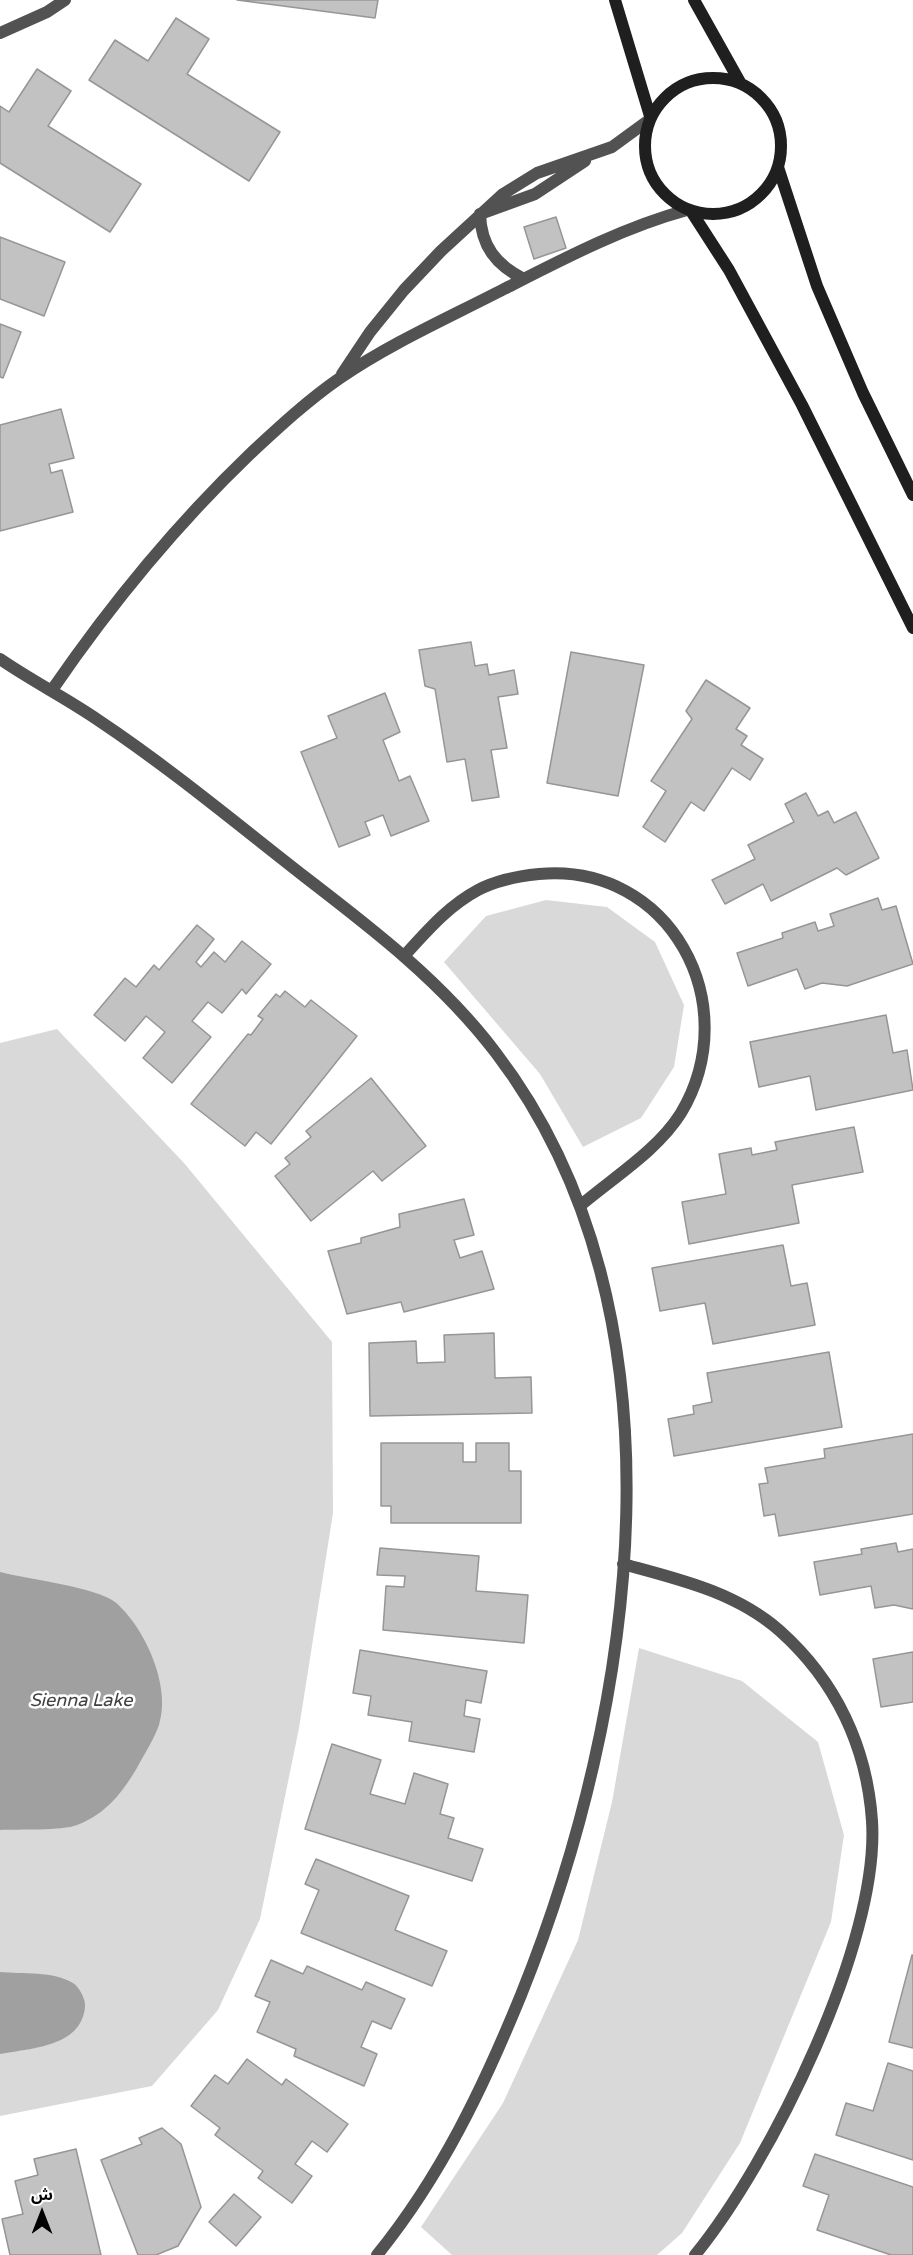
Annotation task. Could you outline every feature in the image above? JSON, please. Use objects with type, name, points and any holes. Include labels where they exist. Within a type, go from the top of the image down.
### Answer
[{"type":"street","points":[[0,33],[47,12],[65,0]]},
{"type":"street","points":[[340,378],[370,332],[404,290],[503,194],[525,179],[593,154],[630,136],[650,118],[666,96],[689,81],[716,78],[741,84],[758,94],[771,110],[779,128],[782,148],[778,167],[768,186],[753,202],[734,212],[712,215],[689,210],[669,199],[654,183],[646,162],[644,141],[650,118],[615,0]]},
{"type":"street","points":[[694,0],[741,84]]},
{"type":"street","points":[[480,214],[535,194],[593,154]]},
{"type":"street","points":[[778,167],[817,286],[863,393],[913,495]]},
{"type":"street","points":[[52,690],[100,620],[161,545],[212,491],[274,432],[340,378],[525,279],[650,221],[689,210]]},
{"type":"street","points":[[689,210],[729,270],[802,405],[913,628]]},
{"type":"street","points":[[480,214],[481,231],[486,246],[509,272],[525,279]]},
{"type":"street","points":[[0,659],[52,690],[147,755],[404,956],[466,1018],[508,1069],[543,1125],[581,1205],[608,1305],[618,1367],[626,1460],[623,1564],[608,1683],[594,1759],[576,1833],[540,1947],[475,2104],[422,2194],[377,2255]]},
{"type":"street","points":[[404,956],[445,912],[479,889],[518,876],[559,872],[599,880],[636,898],[668,925],[690,959],[703,997],[706,1038],[698,1078],[680,1114],[653,1145],[581,1205]]},
{"type":"street","points":[[623,1564],[702,1586],[742,1605],[779,1630],[810,1661],[836,1697],[855,1737],[867,1779],[872,1824],[861,1911],[844,1972],[821,2032],[768,2144],[738,2196],[695,2255]]},
{"type":"shaded area","points":[[546,900],[607,907],[655,942],[684,1005],[674,1067],[641,1118],[583,1147],[540,1074],[444,962],[486,916]]},
{"type":"shaded area","points":[[57,1029],[184,1163],[332,1342],[333,1513],[299,1728],[260,1919],[218,2010],[152,2086],[0,2116],[0,1043]]},
{"type":"shaded area","points":[[639,1648],[742,1681],[818,1742],[844,1835],[831,1922],[740,2143],[682,2233],[657,2255],[452,2255],[421,2227],[503,2103],[578,1940],[612,1802]]},
{"type":"water","name":"Sienna Lake","points":[[0,1572],[93,1592],[115,1602],[136,1626],[153,1658],[162,1693],[159,1725],[133,1775],[120,1793],[105,1809],[77,1825],[51,1829],[0,1830]]},
{"type":"water","points":[[0,1972],[57,1976],[73,1983],[80,1990],[84,2000],[82,2020],[65,2038],[53,2043],[0,2054]]},
{"type":"building","points":[[237,0],[378,0],[375,18]]},
{"type":"building","points":[[176,18],[209,39],[187,74],[280,132],[249,181],[89,80],[115,40],[148,61]]},
{"type":"building","points":[[37,69],[71,91],[48,126],[141,184],[110,232],[0,163],[0,106],[9,112]]},
{"type":"building","points":[[556,217],[566,248],[534,259],[524,227]]},
{"type":"building","points":[[0,237],[65,262],[44,316],[0,299]]},
{"type":"building","points":[[0,324],[21,332],[3,378],[0,377]]},
{"type":"building","points":[[61,409],[74,458],[49,464],[51,473],[62,470],[73,512],[0,531],[0,425]]},
{"type":"building","points":[[471,642],[475,666],[487,664],[489,675],[514,670],[518,694],[498,697],[507,748],[491,750],[499,797],[472,801],[465,759],[447,762],[435,689],[425,686],[419,650]]},
{"type":"building","points":[[571,652],[644,665],[618,796],[547,783]]},
{"type":"building","points":[[706,680],[750,708],[736,729],[747,736],[741,745],[763,759],[750,780],[732,768],[704,811],[691,802],[665,842],[643,827],[666,791],[651,781],[692,719],[686,711]]},
{"type":"building","points":[[385,693],[400,732],[383,740],[399,781],[410,776],[429,821],[391,836],[383,815],[365,822],[370,835],[339,847],[301,752],[337,738],[328,716]]},
{"type":"building","points":[[806,793],[818,816],[828,811],[834,823],[856,812],[879,858],[846,875],[837,868],[771,901],[763,884],[725,904],[712,880],[755,859],[748,845],[794,822],[785,804]]},
{"type":"building","points":[[878,898],[882,910],[896,906],[913,964],[847,986],[822,983],[805,989],[797,969],[748,986],[737,953],[783,938],[782,933],[815,922],[818,931],[834,926],[830,914]]},
{"type":"building","points":[[197,925],[214,939],[196,962],[201,967],[214,952],[225,962],[242,941],[271,964],[246,994],[242,989],[222,1013],[208,1002],[192,1021],[211,1037],[172,1083],[143,1058],[165,1032],[146,1016],[125,1041],[94,1015],[125,978],[136,987],[154,965],[159,970]]},
{"type":"building","points":[[285,991],[305,1007],[311,1000],[357,1036],[271,1144],[256,1132],[245,1146],[191,1104],[248,1034],[251,1035],[263,1019],[258,1016],[276,994],[280,997]]},
{"type":"building","points":[[886,1015],[893,1053],[907,1050],[913,1090],[816,1110],[810,1076],[759,1087],[750,1042]]},
{"type":"building","points":[[371,1078],[426,1146],[382,1181],[373,1171],[311,1221],[275,1176],[290,1164],[285,1158],[311,1137],[306,1131]]},
{"type":"building","points":[[854,1127],[863,1172],[792,1185],[799,1223],[689,1244],[682,1202],[726,1194],[719,1154],[751,1148],[752,1155],[777,1150],[775,1142]]},
{"type":"building","points":[[464,1199],[474,1235],[454,1240],[460,1258],[482,1251],[494,1289],[404,1312],[401,1302],[347,1314],[328,1251],[361,1243],[361,1238],[400,1227],[399,1214]]},
{"type":"building","points":[[783,1245],[791,1286],[807,1283],[815,1325],[713,1344],[705,1303],[660,1311],[652,1268]]},
{"type":"building","points":[[494,1333],[495,1378],[531,1377],[532,1413],[370,1416],[369,1343],[416,1341],[417,1363],[445,1362],[444,1335]]},
{"type":"building","points":[[829,1352],[842,1427],[674,1456],[668,1419],[694,1414],[693,1406],[712,1402],[707,1373]]},
{"type":"building","points":[[913,1434],[913,1514],[779,1536],[775,1514],[764,1516],[759,1484],[768,1483],[765,1468],[825,1458],[824,1449]]},
{"type":"building","points":[[381,1443],[463,1443],[463,1462],[476,1462],[476,1443],[509,1443],[509,1471],[521,1471],[521,1523],[391,1523],[391,1506],[381,1506]]},
{"type":"building","points":[[896,1543],[898,1552],[913,1549],[913,1609],[894,1605],[875,1608],[871,1586],[820,1595],[814,1562],[862,1554],[861,1549]]},
{"type":"building","points":[[380,1548],[479,1556],[476,1591],[528,1595],[524,1643],[383,1630],[386,1586],[404,1587],[405,1576],[377,1575]]},
{"type":"building","points":[[360,1650],[487,1671],[481,1703],[466,1700],[464,1716],[480,1719],[474,1752],[409,1741],[412,1722],[368,1715],[371,1696],[353,1693]]},
{"type":"building","points":[[913,1652],[913,1702],[881,1707],[873,1659]]},
{"type":"building","points":[[332,1744],[381,1760],[370,1794],[405,1804],[414,1773],[448,1784],[440,1814],[454,1818],[448,1838],[483,1849],[472,1881],[305,1829]]},
{"type":"building","points":[[316,1859],[409,1896],[395,1930],[447,1951],[432,1986],[301,1933],[319,1890],[305,1884]]},
{"type":"building","points":[[913,1955],[913,2048],[889,2042]]},
{"type":"building","points":[[271,1960],[303,1974],[307,1966],[362,1990],[366,1982],[405,1999],[391,2029],[372,2021],[361,2047],[377,2054],[364,2086],[294,2056],[296,2049],[257,2032],[270,2002],[255,1996]]},
{"type":"building","points":[[247,2059],[282,2085],[286,2079],[348,2124],[327,2152],[312,2141],[295,2164],[312,2176],[292,2203],[258,2178],[263,2171],[215,2135],[220,2128],[191,2106],[215,2075],[228,2084]]},
{"type":"building","points":[[888,2063],[913,2071],[913,2160],[836,2135],[846,2103],[873,2111]]},
{"type":"building","points":[[162,2128],[181,2144],[201,2207],[178,2246],[156,2255],[138,2255],[101,2160],[142,2144],[139,2138]]},
{"type":"building","points":[[76,2149],[101,2255],[10,2255],[2,2219],[23,2214],[15,2181],[38,2175],[34,2159]]},
{"type":"building","points":[[815,2154],[913,2187],[913,2255],[891,2255],[817,2230],[829,2195],[803,2186]]},
{"type":"building","points":[[234,2194],[261,2217],[236,2246],[209,2222]]}]
